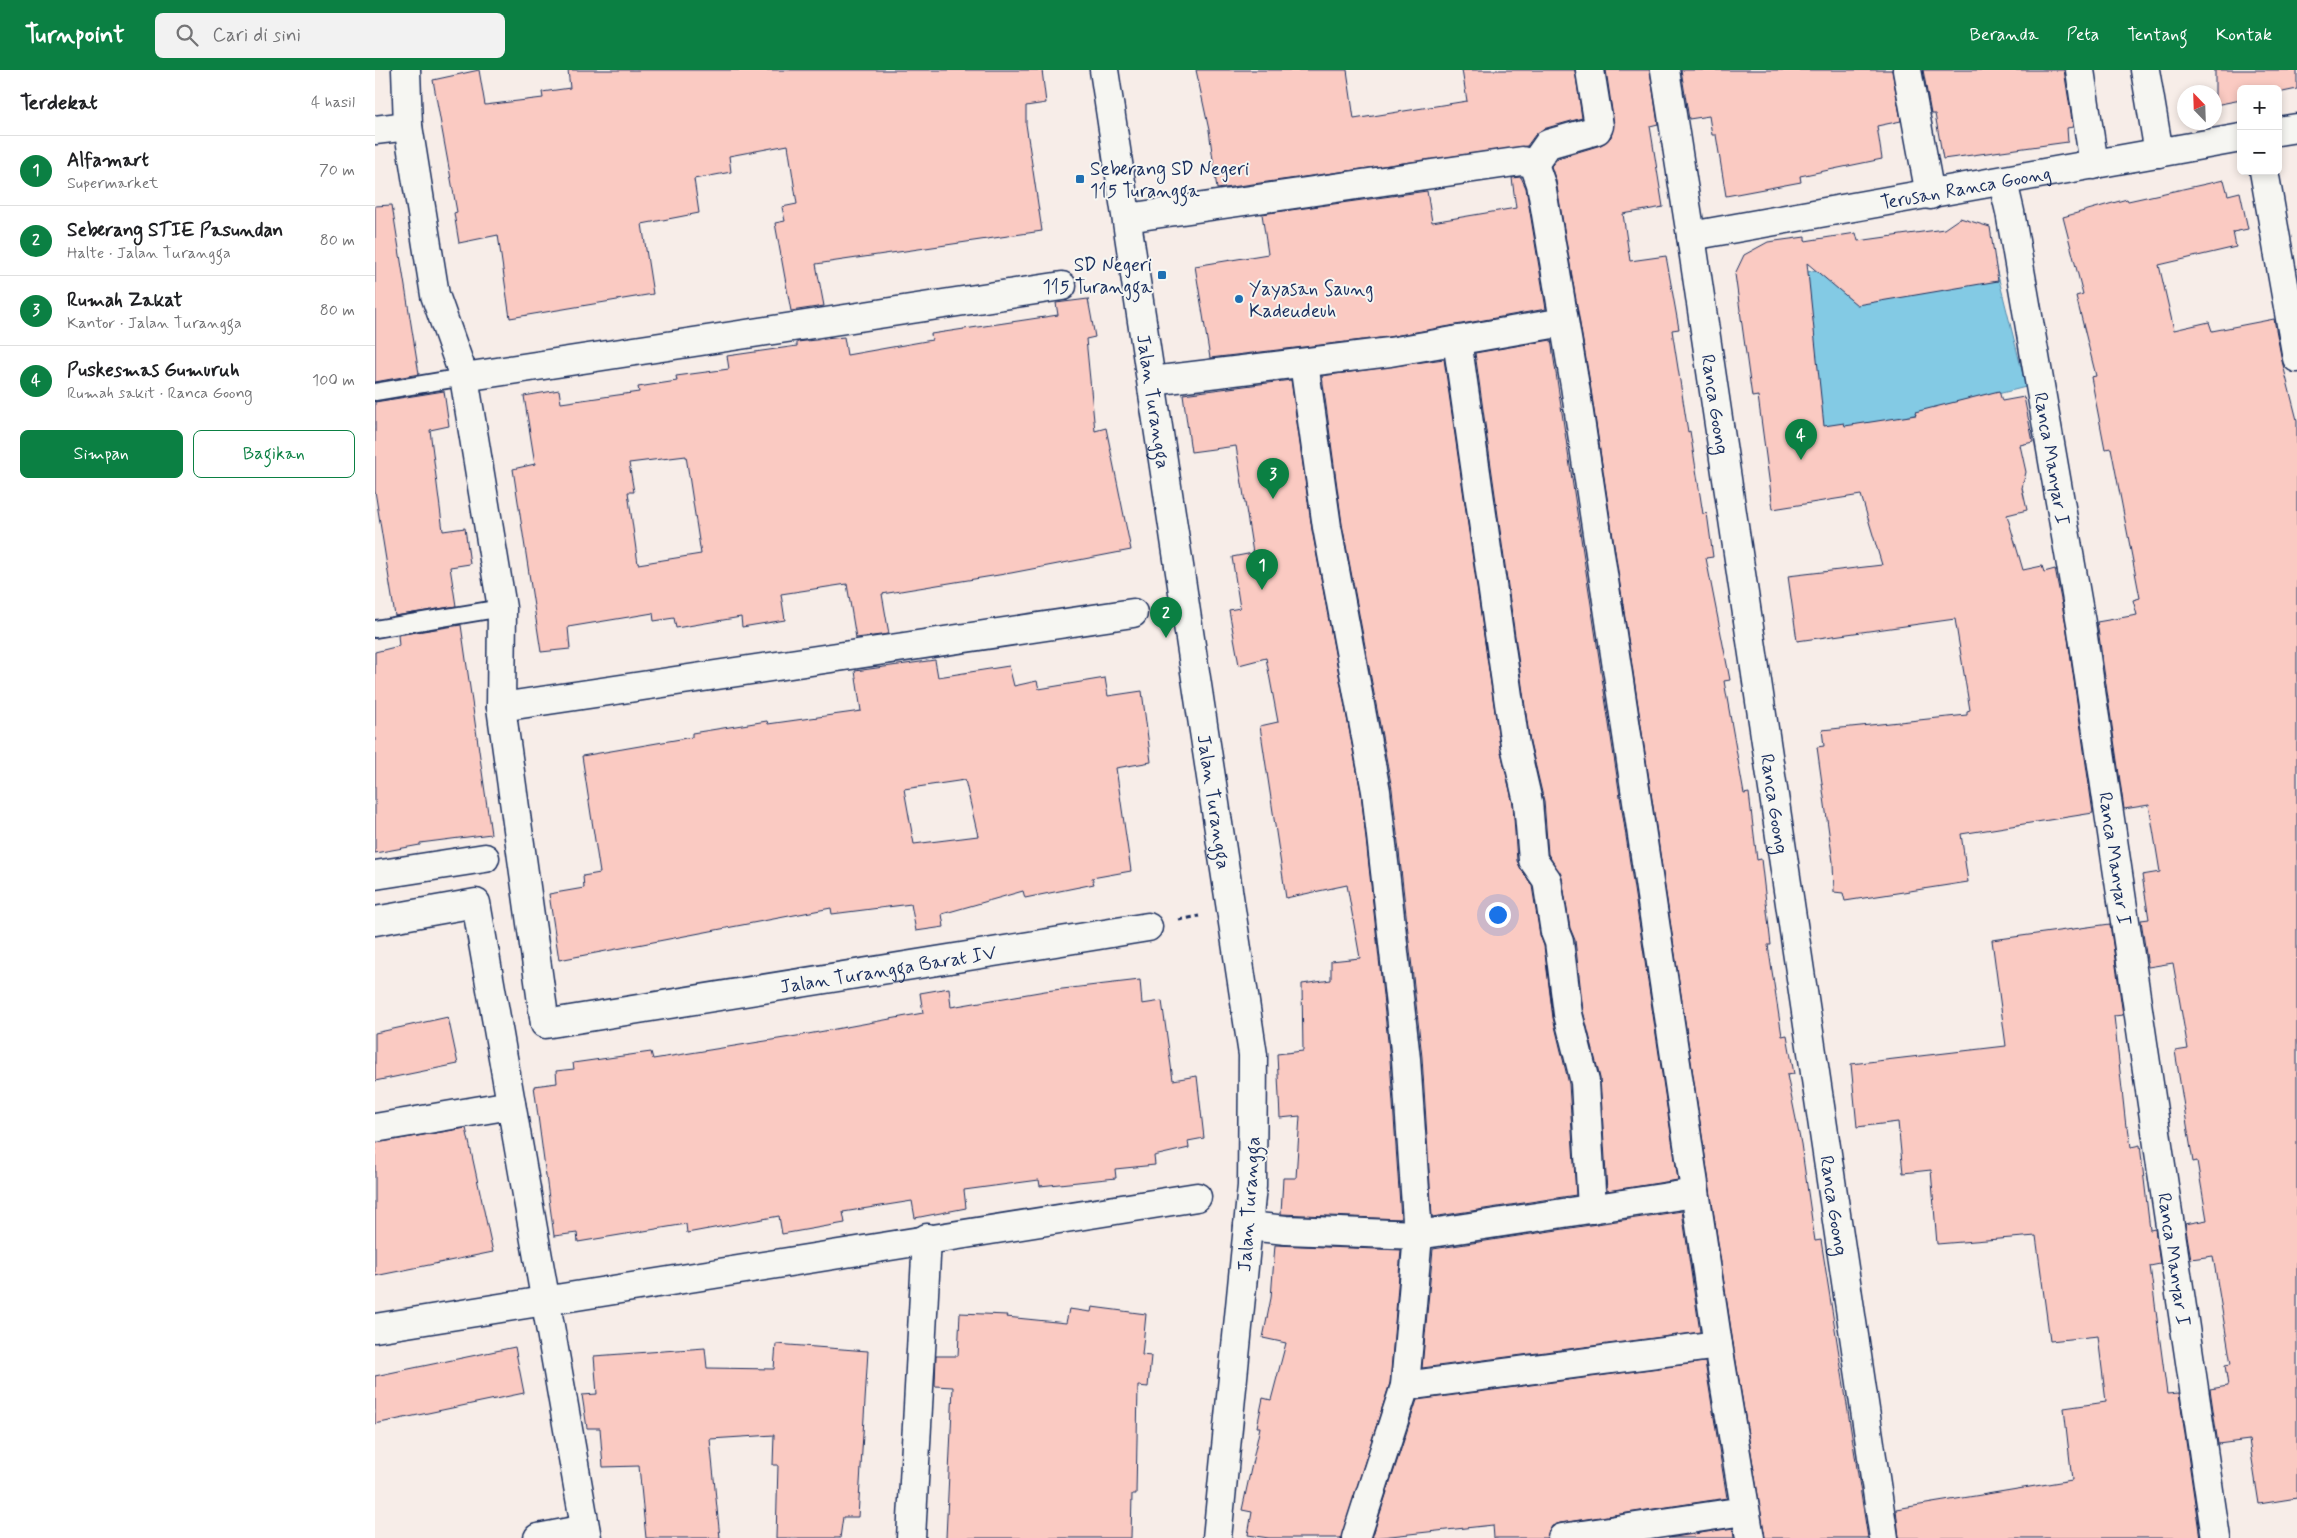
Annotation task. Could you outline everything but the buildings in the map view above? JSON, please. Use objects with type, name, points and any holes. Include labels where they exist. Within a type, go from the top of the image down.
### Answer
[{"type":"street","points":[[406,70],[408,126],[435,295],[463,377],[502,608],[501,707],[1133,613]]},
{"type":"street","name":"Jalan Turangga","points":[[1104,70],[1153,381],[1253,1055],[1252,1186],[1217,1538]]},
{"type":"street","points":[[1534,164],[1548,144],[1597,130],[1599,126],[1590,70]]},
{"type":"street","name":"Ranca Goong","points":[[1665,70],[1884,1538]]},
{"type":"street","points":[[1907,70],[1930,195]]},
{"type":"street","points":[[2080,70],[2094,165]]},
{"type":"street","points":[[2145,70],[2159,153]]},
{"type":"street","points":[[375,130],[408,126]]},
{"type":"street","points":[[2282,130],[2297,128]]},
{"type":"street","name":"Terusan Ranca Goong","points":[[1691,236],[2003,182],[2237,139]]},
{"type":"street","points":[[1127,218],[1522,161],[1534,164]]},
{"type":"street","points":[[1534,164],[1541,184],[1564,322],[1718,1345],[1750,1538]]},
{"type":"street","points":[[2265,175],[2297,358]]},
{"type":"street","name":"Ranca Manyar I","points":[[2003,182],[2081,623],[2216,1538]]},
{"type":"street","points":[[463,377],[1062,286]]},
{"type":"street","points":[[1153,381],[1304,364],[1564,322]]},
{"type":"street","points":[[1457,340],[1515,745],[1528,802],[1533,860],[1547,880],[1555,932],[1559,942],[1568,1014],[1585,1082],[1592,1209]]},
{"type":"street","points":[[1304,364],[1327,528],[1377,791],[1406,1058],[1418,1235],[1405,1386],[1356,1538]]},
{"type":"street","name":"Jalan Turangga Barat IV","points":[[501,707],[545,1024],[1148,927]]},
{"type":"street","points":[[375,875],[485,858]]},
{"type":"street","points":[[375,921],[476,903],[586,1533],[539,1538]]},
{"type":"street","points":[[375,1128],[511,1105]]},
{"type":"street","points":[[1249,1226],[1286,1230],[1418,1235],[1695,1193]]},
{"type":"street","points":[[375,1328],[927,1238],[1197,1197]]},
{"type":"street","points":[[911,1538],[927,1238]]},
{"type":"street","points":[[1405,1386],[1718,1345]]},
{"type":"street","points":[[1562,1538],[1745,1511]]},
{"type":"lane","points":[[375,392],[463,377]]},
{"type":"lane","points":[[375,630],[502,608]]},
{"type":"path","points":[[1148,927],[1232,910]]},
{"type":"water","points":[[1986,228],[2026,387],[1783,447],[1743,288]]},
{"type":"place","name":"Seberang SD Negeri 115 Turangga","points":[[1080,179]]},
{"type":"place","name":"SD Negeri 115 Turangga","points":[[1162,275]]},
{"type":"place","name":"Yayasan Saung Kadeudeuh","points":[[1239,299]]},
{"type":"place","name":"Puskesmas Gumuruh","points":[[1801,460]]},
{"type":"place","name":"Rumah Zakat","points":[[1273,499]]},
{"type":"place","name":"Alfamart","points":[[1262,590]]},
{"type":"place","name":"Seberang STIE Pasundan","points":[[1166,638]]}]
